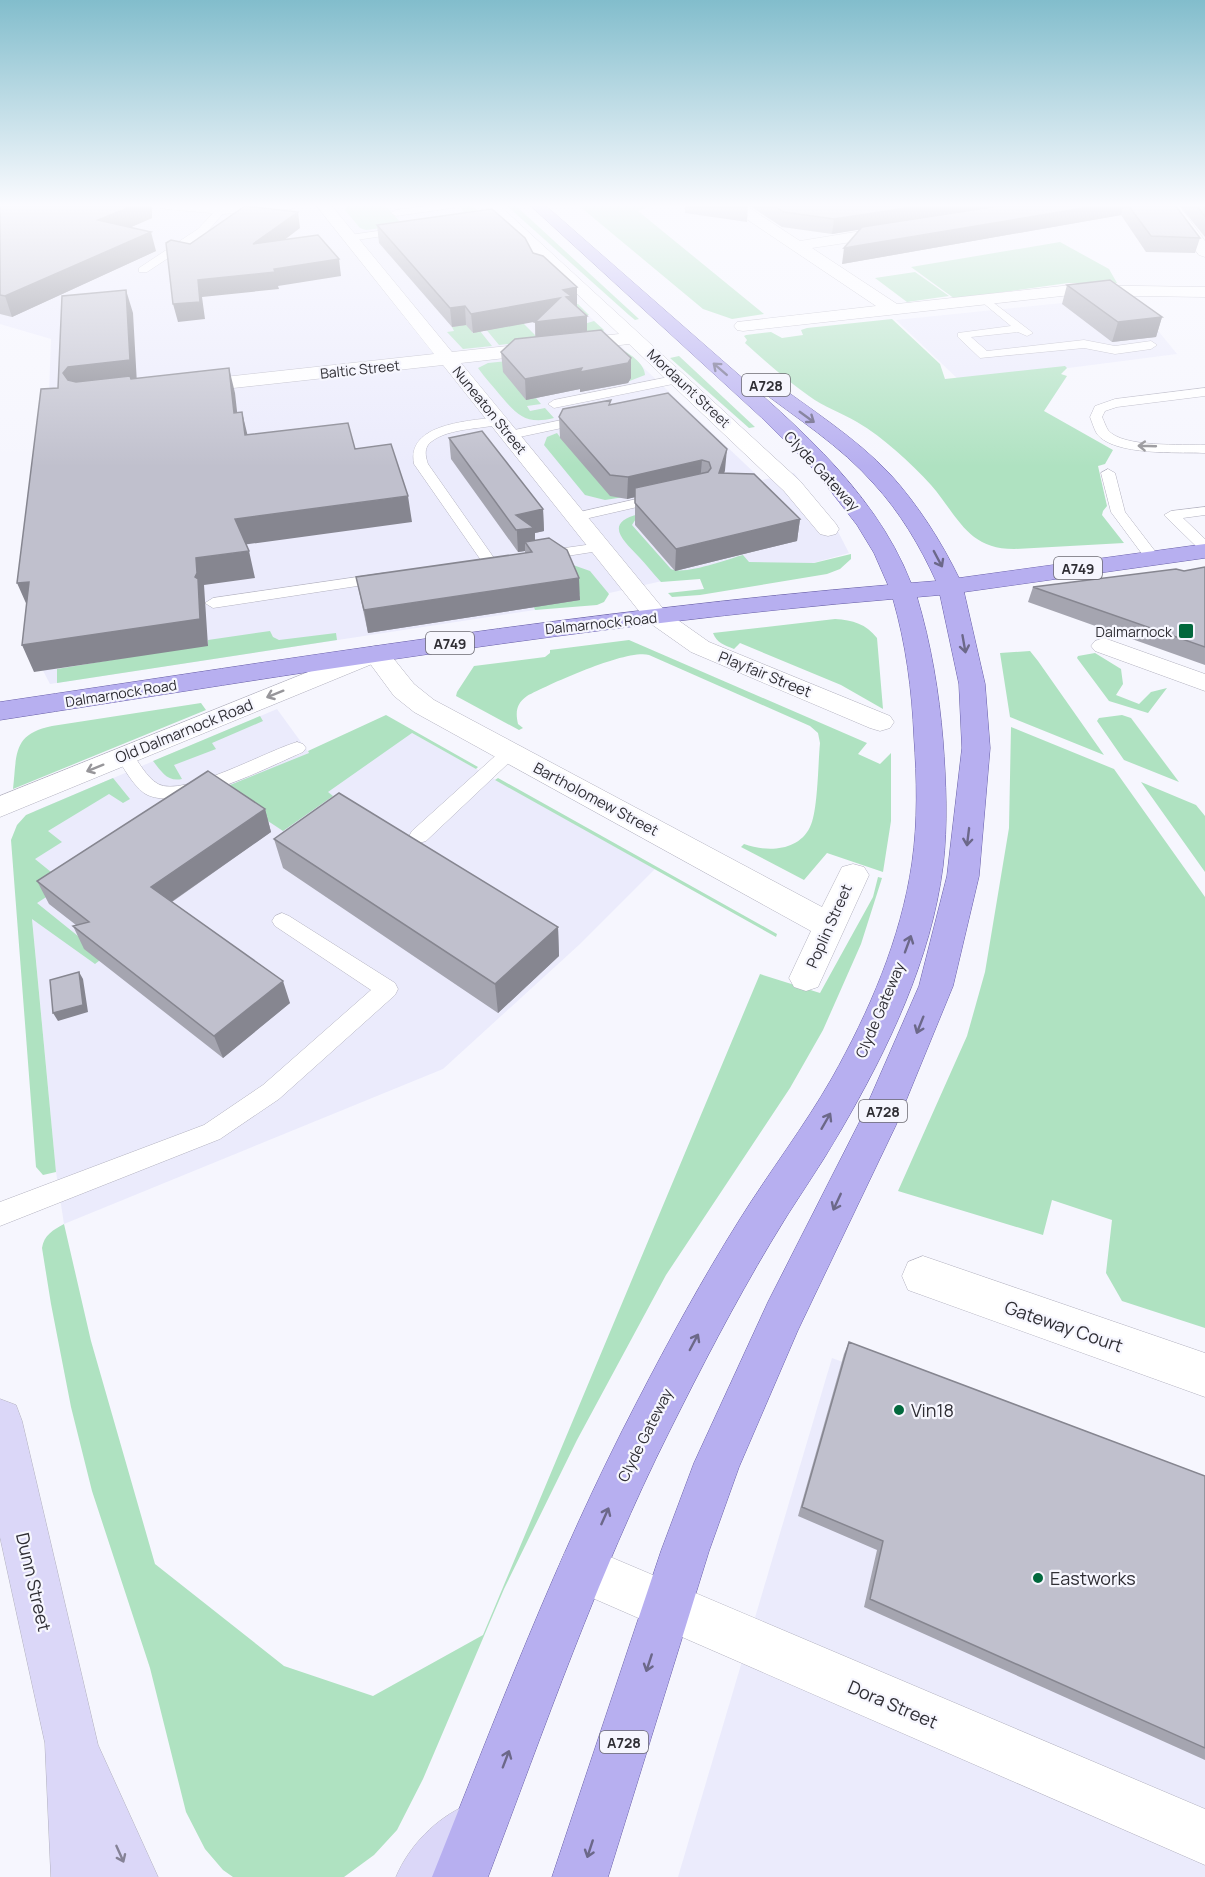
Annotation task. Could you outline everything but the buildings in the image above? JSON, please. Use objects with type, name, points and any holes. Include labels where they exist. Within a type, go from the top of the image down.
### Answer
[{"type":"main road","name":"Clyde Gateway","points":[[460,1877],[582,1569],[620,1483],[708,1314],[757,1228],[828,1119],[866,1047],[913,932],[927,867],[930,778],[926,696],[918,651],[902,590],[888,557],[860,511],[822,468],[756,400],[635,293]]},
{"type":"main road","name":"Clyde Gateway","points":[[580,1877],[685,1551],[730,1433],[843,1189],[877,1125],[936,986],[963,876],[976,748],[972,684],[951,587],[917,524],[894,492],[868,465],[656,293]]},
{"type":"main road","name":"Dalmarnock Road","points":[[0,711],[520,632],[902,590],[951,587],[1052,571],[1153,559],[1205,549]]},
{"type":"main road","name":"Dunn Street","points":[[0,1421],[18,1511],[71,1743],[79,1877]]},
{"type":"main road","name":"Dunn Street","points":[[71,1743],[130,1877]]},
{"type":"main road","points":[[424,1877],[485,1813]]},
{"type":"street","name":"Nuneaton Street","points":[[394,293],[656,616]]},
{"type":"street","name":"Mordaunt Street","points":[[586,293],[792,486],[828,530]]},
{"type":"street","points":[[868,293],[894,310]]},
{"type":"street","points":[[743,326],[1054,293]]},
{"type":"street","name":"Baltic Street","points":[[166,389],[636,339]]},
{"type":"street","name":"Playfair Street","points":[[656,616],[700,647],[880,722]]},
{"type":"street","points":[[1104,646],[1205,683]]},
{"type":"street","name":"Bartholomew Street","points":[[372,655],[416,700],[830,926]]},
{"type":"street","name":"Old Dalmarnock Road","points":[[0,807],[372,655]]},
{"type":"street","name":"Poplin Street","points":[[806,978],[853,875]]},
{"type":"street","name":"Gateway Court","points":[[923,1276],[1205,1375]]},
{"type":"street","name":"Dora Street","points":[[582,1569],[1205,1837]]},
{"type":"lane","points":[[986,300],[1047,346]]},
{"type":"lane","points":[[1021,328],[962,335],[984,355],[1047,346],[1084,344],[1115,350],[1151,345]]},
{"type":"lane","points":[[554,404],[679,379]]},
{"type":"lane","points":[[1205,392],[1115,403],[1099,410],[1096,417],[1103,433],[1127,444],[1205,449]]},
{"type":"lane","points":[[600,547],[484,564],[421,464],[417,452],[419,446],[432,436],[603,416]]},
{"type":"lane","points":[[1108,473],[1118,512],[1153,559]]},
{"type":"lane","points":[[576,517],[680,493]]},
{"type":"lane","points":[[1205,511],[1171,515],[1205,549]]},
{"type":"lane","points":[[213,603],[398,576]]},
{"type":"lane","points":[[125,756],[150,788],[172,794],[194,790],[297,748]]},
{"type":"lane","points":[[419,836],[510,752]]},
{"type":"lane","points":[[0,1214],[194,1140],[219,1128],[271,1092],[387,989],[282,921]]},
{"type":"shaded area","points":[[0,293],[564,293],[762,480],[794,473],[832,520],[849,553],[813,563],[662,581],[535,610],[50,684],[39,663],[51,339],[0,324]]},
{"type":"shaded area","points":[[1130,296],[1177,354],[961,382],[896,320]]},
{"type":"shaded area","points":[[277,709],[309,753],[412,733],[655,869],[580,944],[443,1069],[64,1224],[56,1172],[32,918],[27,825],[35,811]]},
{"type":"shaded area","points":[[832,1358],[1205,1496],[1205,1877],[678,1877]]},
{"type":"green space","points":[[604,293],[610,293],[639,319],[635,320]]},
{"type":"green space","points":[[683,293],[738,293],[764,314],[732,319],[703,309]]},
{"type":"green space","points":[[894,293],[944,293],[949,296],[907,302]]},
{"type":"green space","points":[[946,293],[1000,293],[955,299]]},
{"type":"green space","points":[[578,304],[589,315],[521,321],[538,338],[594,321],[604,330],[600,334],[499,345],[480,322]]},
{"type":"green space","points":[[892,319],[940,364],[945,379],[1065,366],[1067,368],[1061,374],[1067,376],[1044,411],[1113,450],[1105,464],[1098,466],[1107,506],[1102,515],[1124,543],[1014,549],[998,548],[985,543],[965,529],[931,485],[896,451],[867,428],[800,390],[745,343],[747,340],[744,336],[771,332],[782,338],[803,335],[801,330],[807,328]]},
{"type":"green space","points":[[474,323],[472,333],[480,331],[492,346],[463,349],[447,332],[454,331],[452,327]]},
{"type":"green space","points":[[618,349],[635,359],[645,375],[627,382],[630,378],[529,399],[536,398],[541,404],[527,406],[530,411],[545,408],[554,418],[544,420],[529,419],[517,413],[478,368],[488,363]]},
{"type":"green space","points":[[679,356],[755,427],[749,428],[670,358]]},
{"type":"green space","points":[[557,433],[624,497],[605,500],[585,495],[544,445],[547,437]]},
{"type":"green space","points":[[639,514],[632,525],[671,569],[696,569],[743,555],[749,562],[814,563],[851,554],[851,559],[840,569],[827,574],[700,595],[672,597],[668,593],[704,589],[700,579],[661,582],[627,544],[622,538],[619,527],[628,518]]},
{"type":"green space","points":[[573,565],[590,571],[609,594],[604,602],[597,605],[535,610],[534,607],[580,596],[569,570]]},
{"type":"green space","points":[[835,619],[859,624],[877,638],[883,709],[841,685],[740,643],[734,649],[727,646],[713,633]]},
{"type":"green space","points":[[270,631],[273,637],[279,640],[336,633],[337,640],[57,683],[57,669],[208,644],[208,640]]},
{"type":"green space","points":[[629,640],[867,743],[858,754],[880,764],[891,753],[891,821],[883,872],[827,853],[804,880],[741,847],[744,844],[771,849],[781,848],[798,841],[805,835],[813,820],[816,799],[820,743],[818,733],[810,726],[649,655],[623,657],[606,662],[527,696],[518,708],[518,724],[523,728],[519,730],[456,696],[474,666],[545,657],[550,650]]},
{"type":"green space","points":[[1030,651],[1104,755],[1010,717],[1000,653]]},
{"type":"green space","points":[[1095,653],[1121,669],[1123,684],[1116,695],[1139,704],[1151,692],[1167,688],[1148,713],[1109,701],[1077,658]]},
{"type":"green space","points":[[201,703],[206,710],[13,789],[19,748],[30,734],[52,726]]},
{"type":"green space","points":[[386,715],[478,767],[476,769],[412,733],[328,792],[333,796],[283,831],[220,789],[309,753],[308,751]]},
{"type":"green space","points":[[1122,715],[1131,718],[1179,782],[1124,760],[1097,721],[1099,718]]},
{"type":"green space","points":[[260,716],[263,721],[212,743],[216,749],[174,765],[182,779],[169,778],[153,761]]},
{"type":"green space","points":[[1011,727],[1114,769],[1205,897],[1205,1328],[1122,1301],[1106,1273],[1112,1220],[1052,1200],[1043,1235],[898,1191],[967,1036],[985,972],[1009,828]]},
{"type":"green space","points":[[113,778],[130,799],[123,803],[109,794],[48,831],[62,842],[35,859],[51,872],[80,875],[37,903],[104,957],[95,964],[32,919],[56,1172],[43,1175],[36,1167],[11,840],[17,825],[26,815]]},
{"type":"green space","points":[[498,778],[777,934],[776,937],[495,780]]},
{"type":"green space","points":[[1141,782],[1196,805],[1205,816],[1205,872]]},
{"type":"green space","points":[[878,877],[882,878],[861,944],[823,1030],[790,1088],[666,1275],[577,1440],[504,1589],[423,1779],[397,1830],[374,1855],[344,1877],[233,1877],[223,1870],[205,1849],[186,1812],[150,1668],[92,1491],[71,1407],[51,1304],[42,1248],[47,1236],[64,1224],[91,1341],[155,1564],[284,1666],[373,1696],[483,1635],[760,974],[820,993],[873,897]]},
{"type":"place","name":"Dalmarnock","points":[[1186,631]]},
{"type":"place","name":"Vin18","points":[[899,1410]]},
{"type":"place","name":"Eastworks","points":[[1038,1578]]}]
